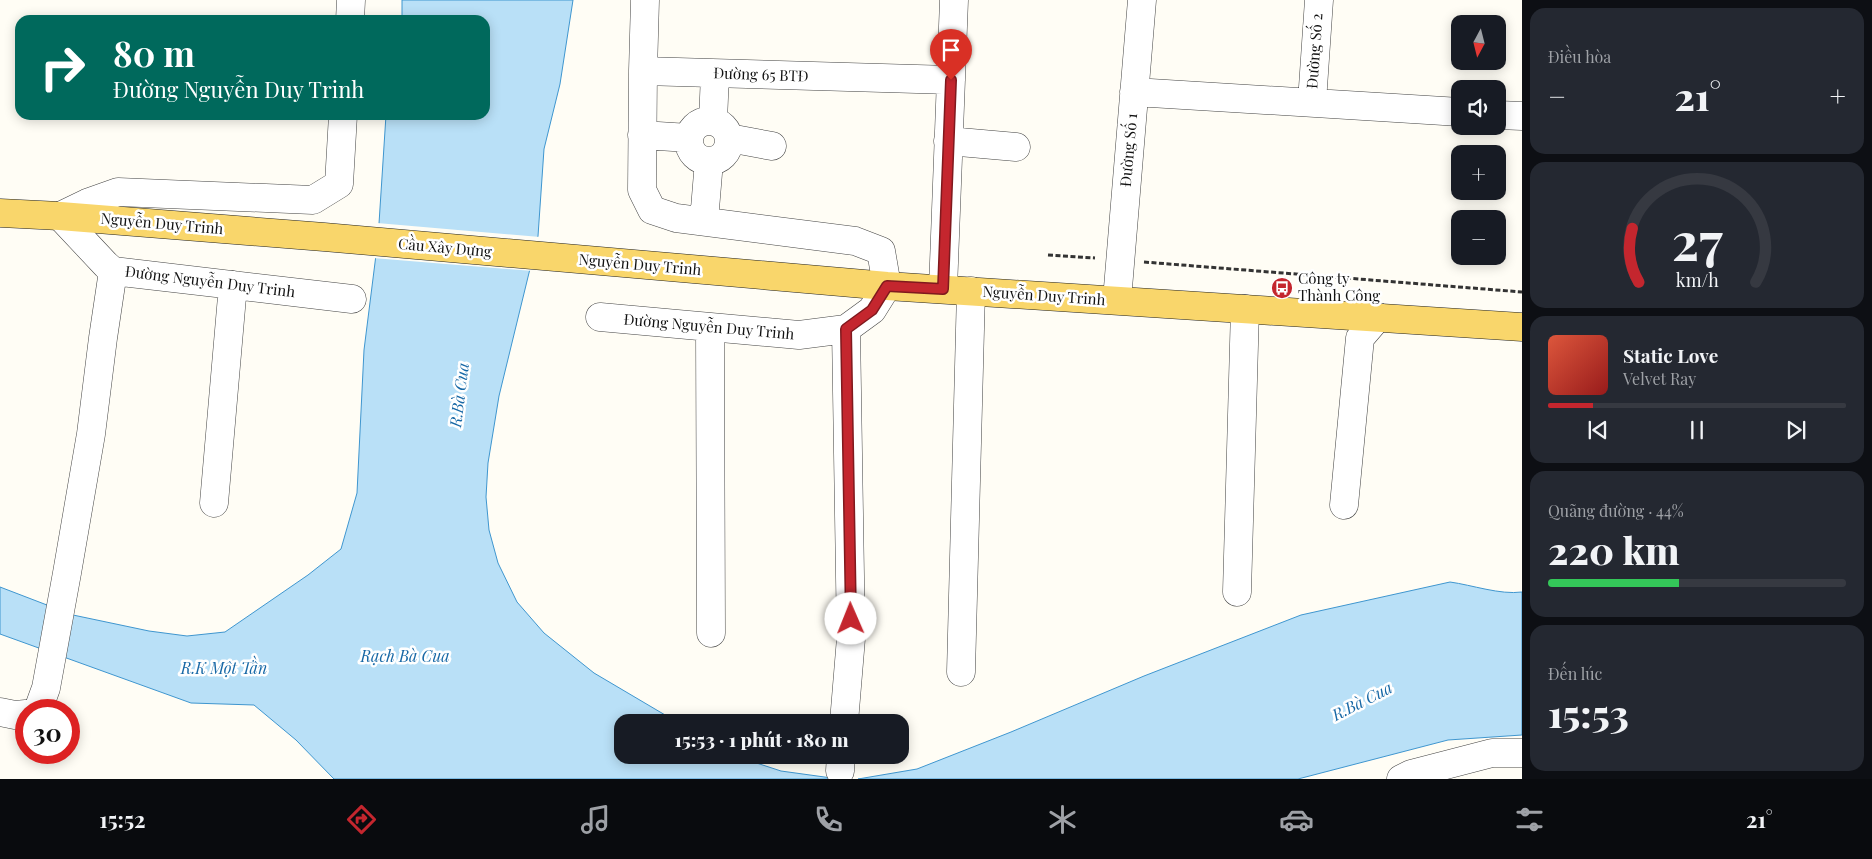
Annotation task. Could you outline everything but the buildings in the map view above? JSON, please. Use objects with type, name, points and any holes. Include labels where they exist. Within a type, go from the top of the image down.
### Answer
[{"type":"main road","name":"Nguyễn Duy Trinh","points":[[0,213],[324,237]]},
{"type":"main road","name":"Cầu Xây Dựng","points":[[324,237],[567,258]]},
{"type":"main road","name":"Nguyễn Duy Trinh","points":[[567,258],[887,286],[1522,327]]},
{"type":"street","points":[[350,15],[351,0]]},
{"type":"street","points":[[645,0],[642,190],[652,210],[676,218],[855,241],[881,252],[887,286]]},
{"type":"street","points":[[943,289],[954,0]]},
{"type":"street","name":"Đường Số 1","points":[[1117,300],[1142,0]]},
{"type":"street","name":"Đường Số 2","points":[[1312,102],[1319,0]]},
{"type":"street","name":"Đường 65 BTĐ","points":[[643,71],[951,80]]},
{"type":"street","points":[[715,74],[721,130],[728,149],[720,158],[709,162],[698,158],[691,150],[689,138],[694,129],[702,122],[721,130],[772,146]]},
{"type":"street","points":[[1134,92],[1451,111]]},
{"type":"street","points":[[1506,115],[1522,116]]},
{"type":"street","points":[[60,216],[87,203],[118,192],[313,200],[339,184],[344,120]]},
{"type":"street","points":[[642,135],[689,138]]},
{"type":"street","points":[[948,141],[1016,147]]},
{"type":"street","points":[[704,222],[709,162]]},
{"type":"street","name":"Đường Nguyễn Duy Trinh","points":[[60,216],[113,271],[352,299]]},
{"type":"street","points":[[42,699],[68,573],[91,434],[113,271]]},
{"type":"street","points":[[214,503],[233,285]]},
{"type":"street","name":"Đường Nguyễn Duy Trinh","points":[[600,317],[799,336],[846,329],[872,310],[887,286]]},
{"type":"street","points":[[961,672],[971,291]]},
{"type":"street","points":[[1236,592],[1245,309]]},
{"type":"street","points":[[1344,505],[1360,338],[1378,317]]},
{"type":"street","points":[[710,327],[712,496],[710,633]]},
{"type":"street","points":[[845,714],[851,638],[846,329]]},
{"type":"street","points":[[0,712],[15,715]]},
{"type":"street","points":[[1400,779],[1411,774],[1492,753],[1522,753]]},
{"type":"path","points":[[1048,255],[1522,292]]},
{"type":"water","name":"Rạch Bà Cua","points":[[402,0],[573,0],[560,84],[544,149],[538,236],[499,396],[488,463],[486,497],[489,530],[498,563],[517,602],[544,633],[594,673],[663,714],[614,714],[614,764],[760,764],[781,771],[839,779],[334,779],[296,740],[254,705],[191,703],[0,634],[0,587],[73,615],[149,631],[187,636],[225,632],[308,575],[341,549],[357,493],[364,350],[378,239],[386,120],[490,120],[490,15],[402,15]]},
{"type":"water","name":"R.Bà Cua","points":[[1450,582],[1495,591],[1522,592],[1522,735],[1448,740],[1298,779],[858,779],[917,769],[1144,676],[1301,615]]},
{"type":"pier","points":[[377,223],[540,237],[533,271],[373,258]]},
{"type":"place","name":"Công ty Thành Công","points":[[1282,288]]},
{"type":"route","points":[[851,619],[846,329],[872,310],[887,286],[943,289],[951,80]]},
{"type":"water label","name":"R.K Một Tần","points":[[224,668]]}]
